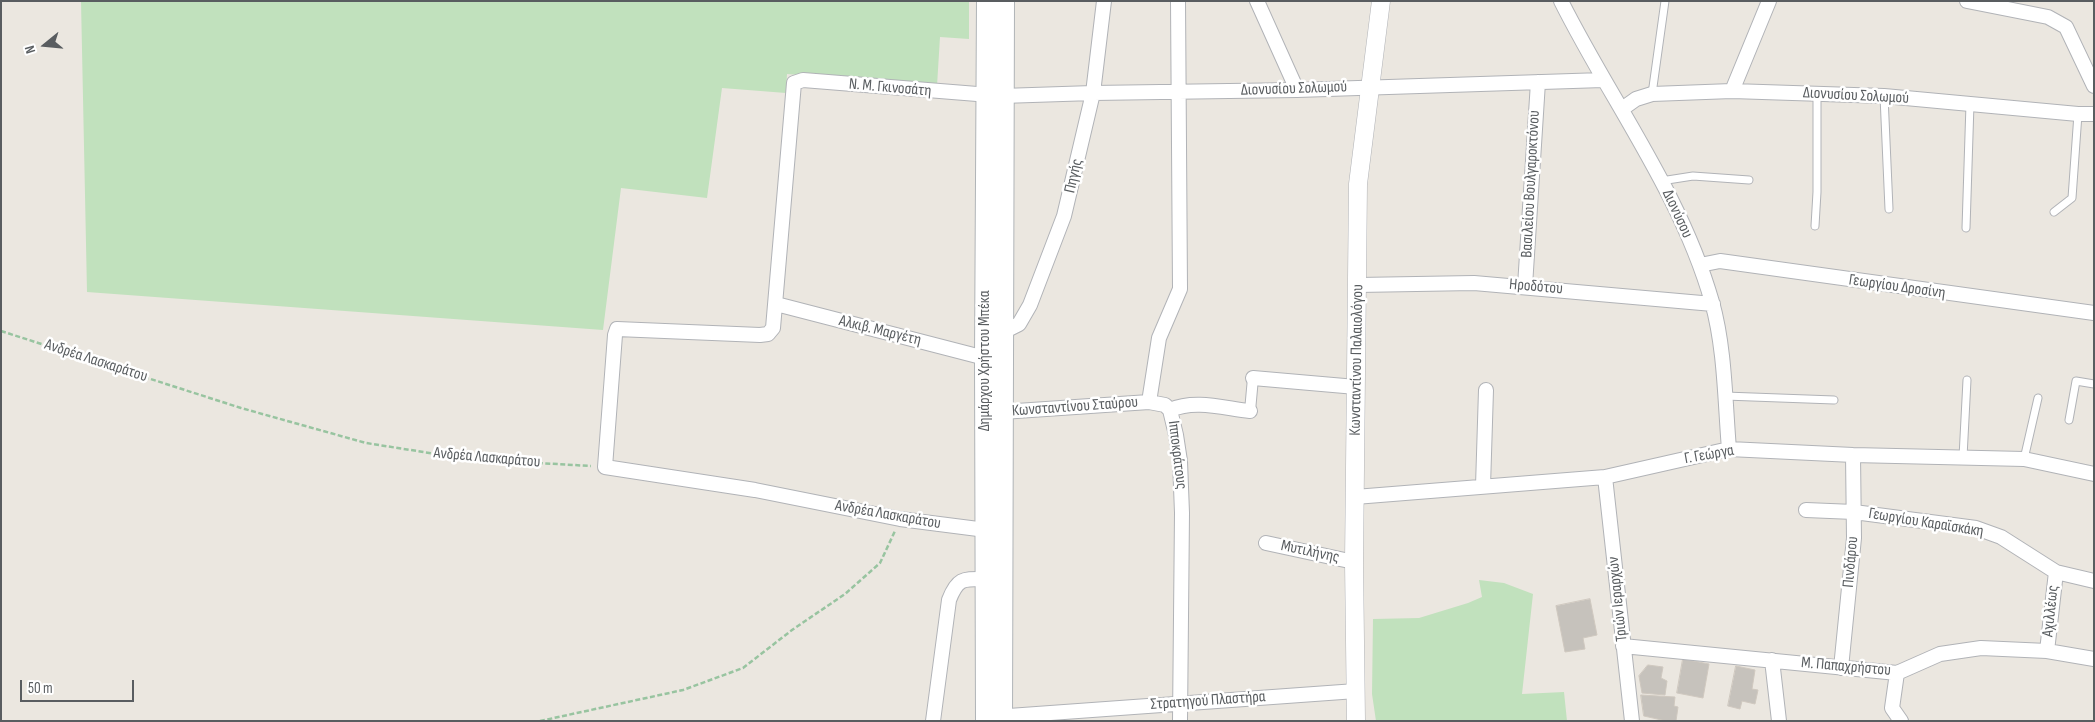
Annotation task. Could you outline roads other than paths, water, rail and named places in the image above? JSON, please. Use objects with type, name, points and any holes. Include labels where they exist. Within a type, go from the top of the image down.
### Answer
[{"type":"main road","name":"Δημάρχου Χρήστου Μπέκα","points":[[987,1],[994,96],[1002,329],[1002,412],[994,719]]},
{"type":"main road","name":"Δημάρχου Χρήστου Μπέκα","points":[[994,719],[986,579],[985,358],[994,96],[1004,1]]},
{"type":"street","name":"Πηγής","points":[[1002,329],[1009,329],[1019,324],[1030,305],[1061,225],[1093,93],[1104,1]]},
{"type":"street","points":[[1149,402],[1159,338],[1180,289],[1178,1]]},
{"type":"street","points":[[1257,1],[1297,90]]},
{"type":"street","name":"Κωνσταντίνου Παλαιολόγου","points":[[1356,721],[1354,562],[1358,184],[1381,1]]},
{"type":"street","name":"Διονύσου","points":[[1561,1],[1603,80],[1622,108],[1661,181],[1683,224],[1700,265],[1713,304],[1724,373],[1724,396],[1729,449]]},
{"type":"street","points":[[1732,91],[1769,1]]},
{"type":"street","points":[[1967,1],[2048,17],[2066,27],[2094,86]]},
{"type":"street","name":"Ν. Μ. Γκινοσάτη","points":[[776,304],[794,83],[803,80],[994,96]]},
{"type":"street","name":"Διονυσίου Σολωμού","points":[[994,96],[1297,90],[1370,86],[1603,80]]},
{"type":"street","name":"Βασιλείου Βουλγαροκτόνου","points":[[1525,286],[1538,82]]},
{"type":"street","name":"Διονυσίου Σολωμού","points":[[1622,108],[1652,94],[1732,91],[1884,96],[2094,114]]},
{"type":"street","name":"Γεωργίου Δροσίνη","points":[[1700,265],[1720,261],[2094,313]]},
{"type":"street","name":"Ηροδότου","points":[[1358,285],[1474,283],[1713,304]]},
{"type":"street","name":"Αλκιβ. Μαργέτη","points":[[776,304],[985,358]]},
{"type":"street","name":"Ανδρέα Λασκαράτου","points":[[776,304],[773,328],[768,334],[617,329],[604,467],[755,490],[900,519],[986,530]]},
{"type":"street","points":[[1170,410],[1182,405],[1192,404],[1250,411],[1253,378],[1356,387]]},
{"type":"street","points":[[1483,486],[1486,390]]},
{"type":"street","name":"Ιπποκράτους","points":[[1149,402],[1165,405],[1170,410],[1176,435],[1182,488],[1180,721]]},
{"type":"street","name":"Κωνσταντίνου Σταύρου","points":[[1002,412],[1149,402]]},
{"type":"street","name":"Γ. Γεώργα","points":[[1355,497],[1605,477],[1729,449],[1853,455],[2024,459],[2094,474]]},
{"type":"street","name":"Πινδάρου","points":[[1841,668],[1854,538],[1853,455]]},
{"type":"street","name":"Τριών Ιεραρχών","points":[[1605,477],[1632,721]]},
{"type":"street","name":"Γεωργίου Καραϊσκάκη","points":[[1806,510],[1854,512],[1976,528],[2001,537],[2056,572],[2094,581]]},
{"type":"street","name":"Μυτιλήνης","points":[[1266,543],[1354,562]]},
{"type":"street","name":"Αχιλλέως","points":[[2047,651],[2056,572]]},
{"type":"street","points":[[933,721],[948,600],[954,586],[964,579],[986,579]]},
{"type":"street","name":"Μ. Παπαχρήστου","points":[[1624,646],[1897,673],[1940,654],[1982,648],[2047,651],[2094,658]]},
{"type":"street","points":[[1772,660],[1779,721]]},
{"type":"street","points":[[1897,673],[1892,708],[1901,721]]},
{"type":"street","name":"Στρατηγού Πλαστήρα","points":[[994,719],[1040,717],[1181,703],[1356,691]]},
{"type":"lane","points":[[1652,94],[1665,1]]},
{"type":"lane","points":[[1815,226],[1817,94]]},
{"type":"lane","points":[[1884,96],[1890,209]]},
{"type":"lane","points":[[1966,228],[1970,104]]},
{"type":"lane","points":[[2054,212],[2072,198],[2078,114]]},
{"type":"lane","points":[[1661,181],[1693,176],[1749,180]]},
{"type":"lane","points":[[1964,457],[1967,380]]},
{"type":"lane","points":[[2069,420],[2076,381],[2094,384]]},
{"type":"lane","points":[[1724,396],[1834,400]]},
{"type":"lane","points":[[2024,459],[2038,398]]}]
